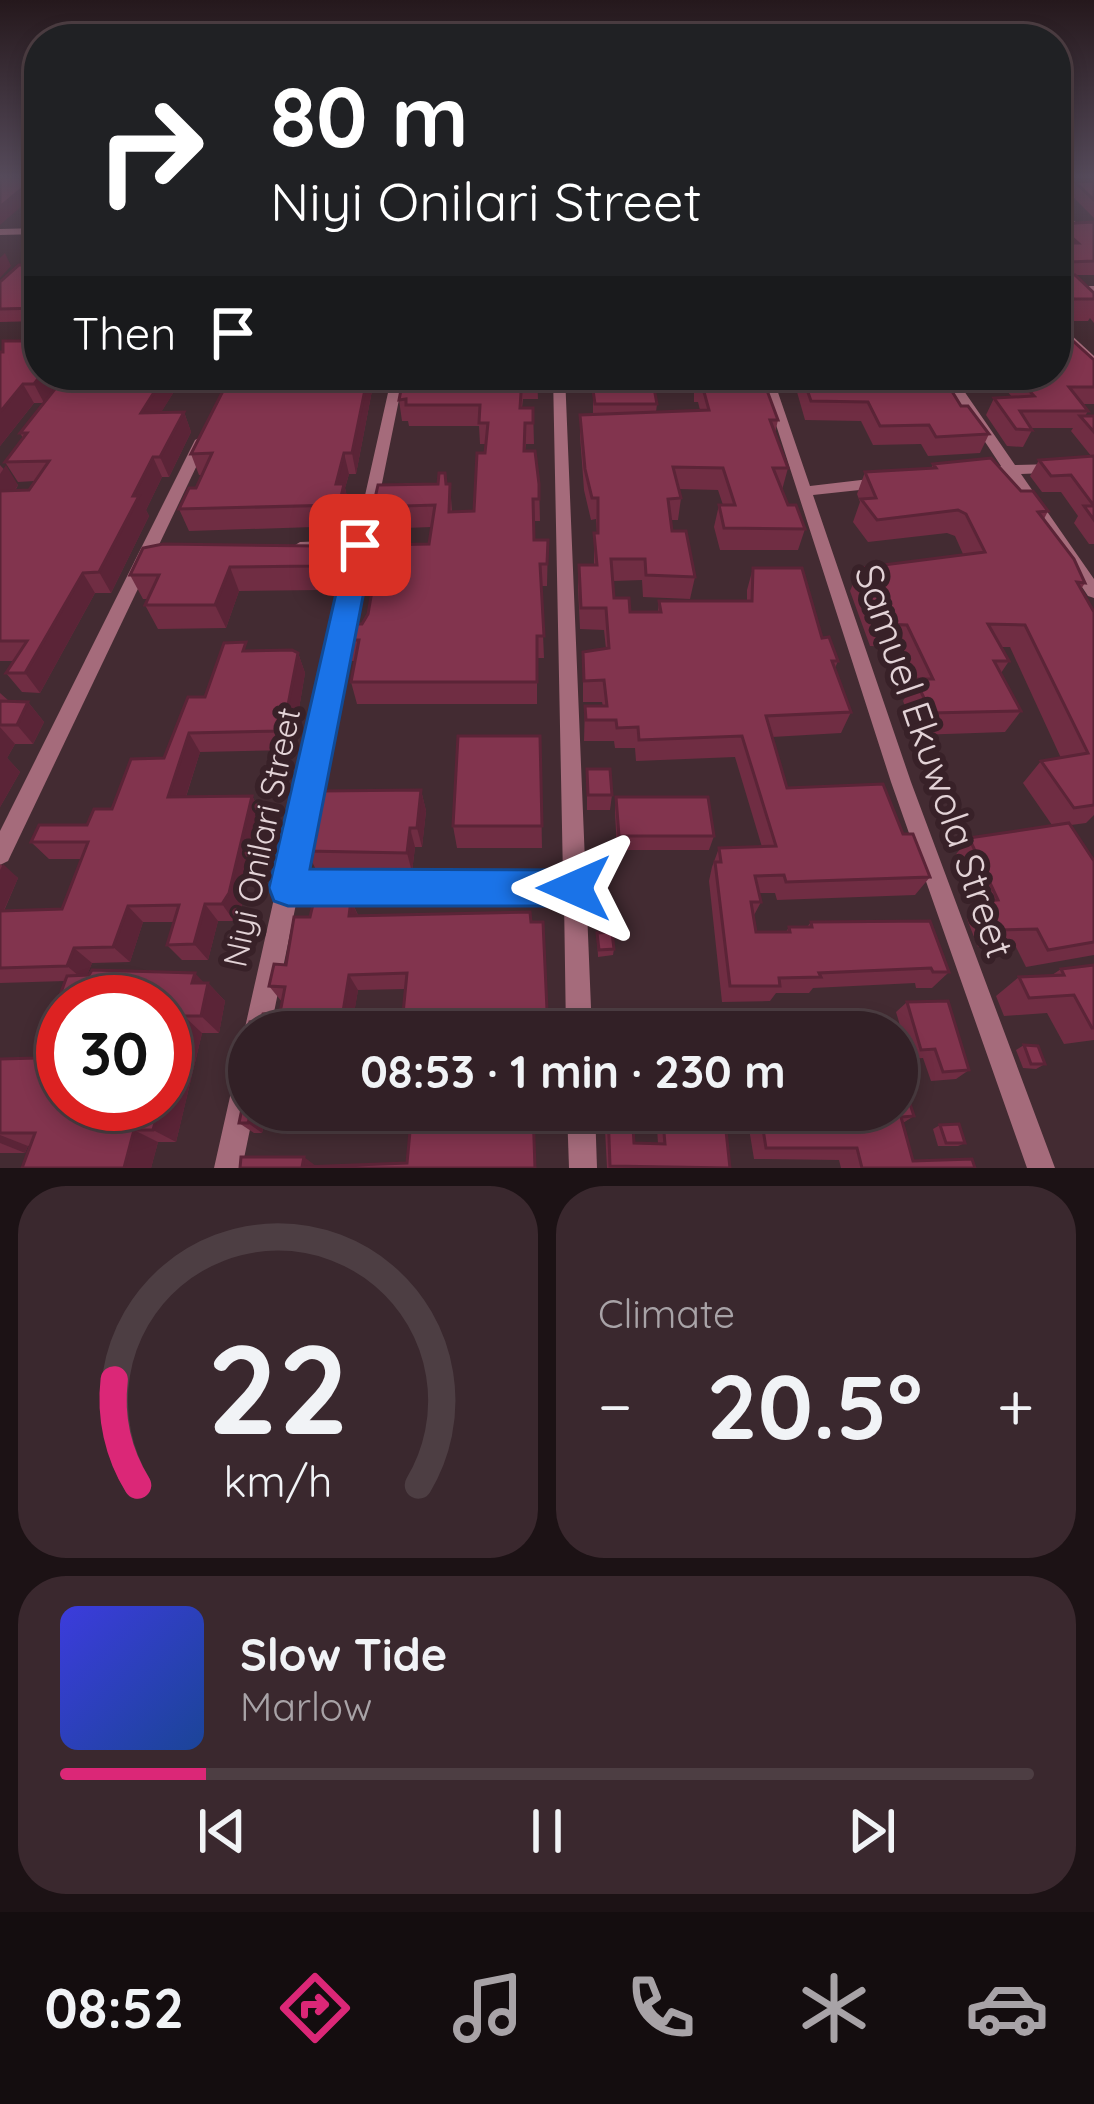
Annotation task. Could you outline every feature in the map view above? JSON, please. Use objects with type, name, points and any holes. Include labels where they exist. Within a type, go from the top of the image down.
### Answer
[{"type":"street","points":[[1071,231],[1094,231]]},
{"type":"street","points":[[0,291],[24,268]]},
{"type":"street","points":[[1071,340],[1094,363]]},
{"type":"street","name":"Niyi Onilari Street","points":[[262,1011],[395,390]]},
{"type":"street","points":[[563,390],[572,428],[577,1011]]},
{"type":"street","name":"Samuel Ekuwola Street","points":[[771,390],[901,782],[1041,1168]]},
{"type":"street","points":[[957,390],[1094,592]]},
{"type":"street","points":[[0,854],[206,431]]},
{"type":"street","points":[[964,473],[1094,466]]},
{"type":"street","points":[[807,490],[896,481]]},
{"type":"street","points":[[290,547],[360,545]]},
{"type":"street","points":[[149,550],[172,550]]},
{"type":"street","points":[[288,888],[574,888]]},
{"type":"street","points":[[228,1168],[236,1131]]},
{"type":"street","points":[[582,1131],[584,1168]]},
{"type":"building","points":[[1071,231],[1094,231],[1094,261],[1071,262],[1071,243],[1078,243]]},
{"type":"building","points":[[24,265],[24,308],[0,309],[0,282]]},
{"type":"building","points":[[1071,275],[1094,293],[1094,299],[1074,299]]},
{"type":"building","points":[[1071,339],[1094,360],[1094,387],[1071,387]]},
{"type":"building","points":[[3,341],[24,341],[24,384],[0,412],[0,352]]},
{"type":"building","points":[[54,390],[156,390],[141,413],[184,412],[160,457],[153,457],[133,496],[139,496],[99,572],[83,573],[25,673],[6,673],[27,641],[0,641],[0,491],[29,490],[49,461],[5,462],[27,433],[20,433]]},
{"type":"building","points":[[223,390],[365,390],[352,453],[344,453],[336,484],[344,484],[339,505],[179,509],[189,488],[196,488],[212,453],[191,454]]},
{"type":"building","points":[[401,390],[521,390],[520,408],[533,408],[533,423],[525,423],[524,451],[535,451],[539,484],[539,499],[533,499],[534,540],[548,540],[547,564],[540,564],[544,636],[537,636],[537,682],[351,682],[359,640],[344,640],[348,624],[362,624],[368,614],[380,545],[429,544],[435,505],[373,507],[378,485],[438,484],[439,473],[445,473],[446,484],[450,484],[449,512],[474,511],[477,453],[485,453],[488,423],[479,423],[480,405],[406,405],[406,399],[399,400]]},
{"type":"building","points":[[593,390],[654,390],[657,404],[595,404]]},
{"type":"building","points":[[703,390],[767,390],[778,420],[770,420],[788,468],[773,468],[788,505],[796,505],[805,529],[724,528],[719,505],[735,505],[723,468],[673,467],[681,498],[668,499],[672,531],[686,531],[695,577],[646,575],[645,559],[611,559],[614,598],[629,598],[630,612],[661,612],[659,601],[752,601],[753,568],[802,568],[822,638],[829,637],[838,661],[832,661],[851,712],[766,716],[787,788],[883,784],[903,834],[913,834],[930,877],[786,882],[784,875],[755,876],[761,902],[751,902],[756,932],[790,932],[789,927],[812,927],[811,922],[930,921],[949,972],[931,968],[819,973],[821,977],[779,978],[780,986],[730,986],[715,862],[721,862],[719,848],[776,846],[742,736],[639,740],[638,727],[617,728],[616,720],[586,720],[585,706],[607,706],[604,680],[584,681],[583,652],[609,648],[606,608],[581,608],[579,565],[597,565],[598,498],[592,498],[585,469],[580,415],[709,410]]},
{"type":"building","points":[[807,390],[951,390],[989,434],[936,437],[929,425],[880,426],[868,402],[811,401]]},
{"type":"building","points":[[1029,390],[1071,390],[1088,411],[1020,411],[1032,430],[1016,429],[994,398],[1034,396]]},
{"type":"building","points":[[1080,416],[1094,416],[1094,432]]},
{"type":"building","points":[[1094,456],[1094,506],[1071,475],[1051,476],[1039,460]]},
{"type":"building","points":[[991,458],[1021,491],[1033,491],[1048,511],[1038,512],[1074,559],[1085,583],[1077,582],[1094,612],[1094,805],[1074,808],[1041,761],[1088,753],[1025,625],[988,624],[1009,661],[994,661],[1021,711],[931,713],[915,679],[933,679],[907,625],[881,624],[860,568],[985,552],[966,514],[958,510],[877,520],[861,499],[876,498],[865,472],[936,468],[933,464]]},
{"type":"building","points":[[163,544],[318,546],[313,566],[230,567],[215,605],[145,605],[159,575],[130,575],[143,548]]},
{"type":"building","points":[[246,642],[243,651],[298,653],[283,731],[189,733],[168,797],[252,796],[229,893],[222,904],[205,904],[194,944],[167,945],[179,905],[128,906],[113,947],[74,948],[67,966],[0,968],[0,911],[62,909],[88,842],[31,842],[39,825],[87,825],[94,809],[112,809],[131,759],[164,758],[188,697],[205,697],[224,643]]},
{"type":"building","points":[[0,701],[28,702],[17,725],[0,725]]},
{"type":"building","points":[[458,736],[540,736],[542,826],[453,826]]},
{"type":"building","points":[[587,769],[610,769],[612,795],[588,795]]},
{"type":"building","points":[[421,790],[417,828],[410,828],[407,853],[307,851],[320,791]]},
{"type":"building","points":[[616,797],[708,797],[714,836],[619,836]]},
{"type":"building","points":[[1069,823],[1094,861],[1094,942],[1048,950],[1037,929],[997,930],[985,901],[998,900],[969,838]]},
{"type":"building","points":[[314,900],[351,900],[349,916],[530,912],[531,922],[543,922],[547,1011],[403,1011],[407,973],[349,975],[343,1011],[280,1011],[285,987],[269,986],[274,964],[286,965],[294,917],[310,917]]},
{"type":"building","points":[[612,932],[614,949],[599,950],[597,933]]},
{"type":"building","points":[[1094,965],[1094,1028],[1074,995],[1029,998],[1019,977],[1064,975],[1061,969]]},
{"type":"building","points":[[92,970],[195,973],[192,983],[192,975],[89,975]]},
{"type":"building","points":[[192,983],[208,983],[201,1016],[192,1016]]},
{"type":"building","points":[[948,1001],[969,1070],[943,1072],[935,1049],[921,1050],[918,1011],[910,1011],[907,1002]]},
{"type":"building","points":[[1024,1045],[1038,1046],[1045,1064],[1031,1064]]},
{"type":"building","points":[[36,1058],[36,1131],[134,1131],[124,1168],[22,1168],[35,1133],[0,1133],[0,1059]]},
{"type":"building","points":[[959,1124],[965,1143],[946,1143],[940,1125]]},
{"type":"building","points":[[410,1131],[534,1131],[535,1168],[240,1168],[241,1157],[304,1157],[302,1167],[407,1163]]},
{"type":"building","points":[[609,1131],[633,1131],[634,1143],[665,1144],[664,1131],[726,1131],[730,1168],[610,1166]]},
{"type":"building","points":[[763,1131],[905,1131],[913,1161],[972,1159],[975,1168],[862,1168],[857,1148],[766,1148]]},
{"type":"route","points":[[360,545],[288,888],[574,888]]}]
